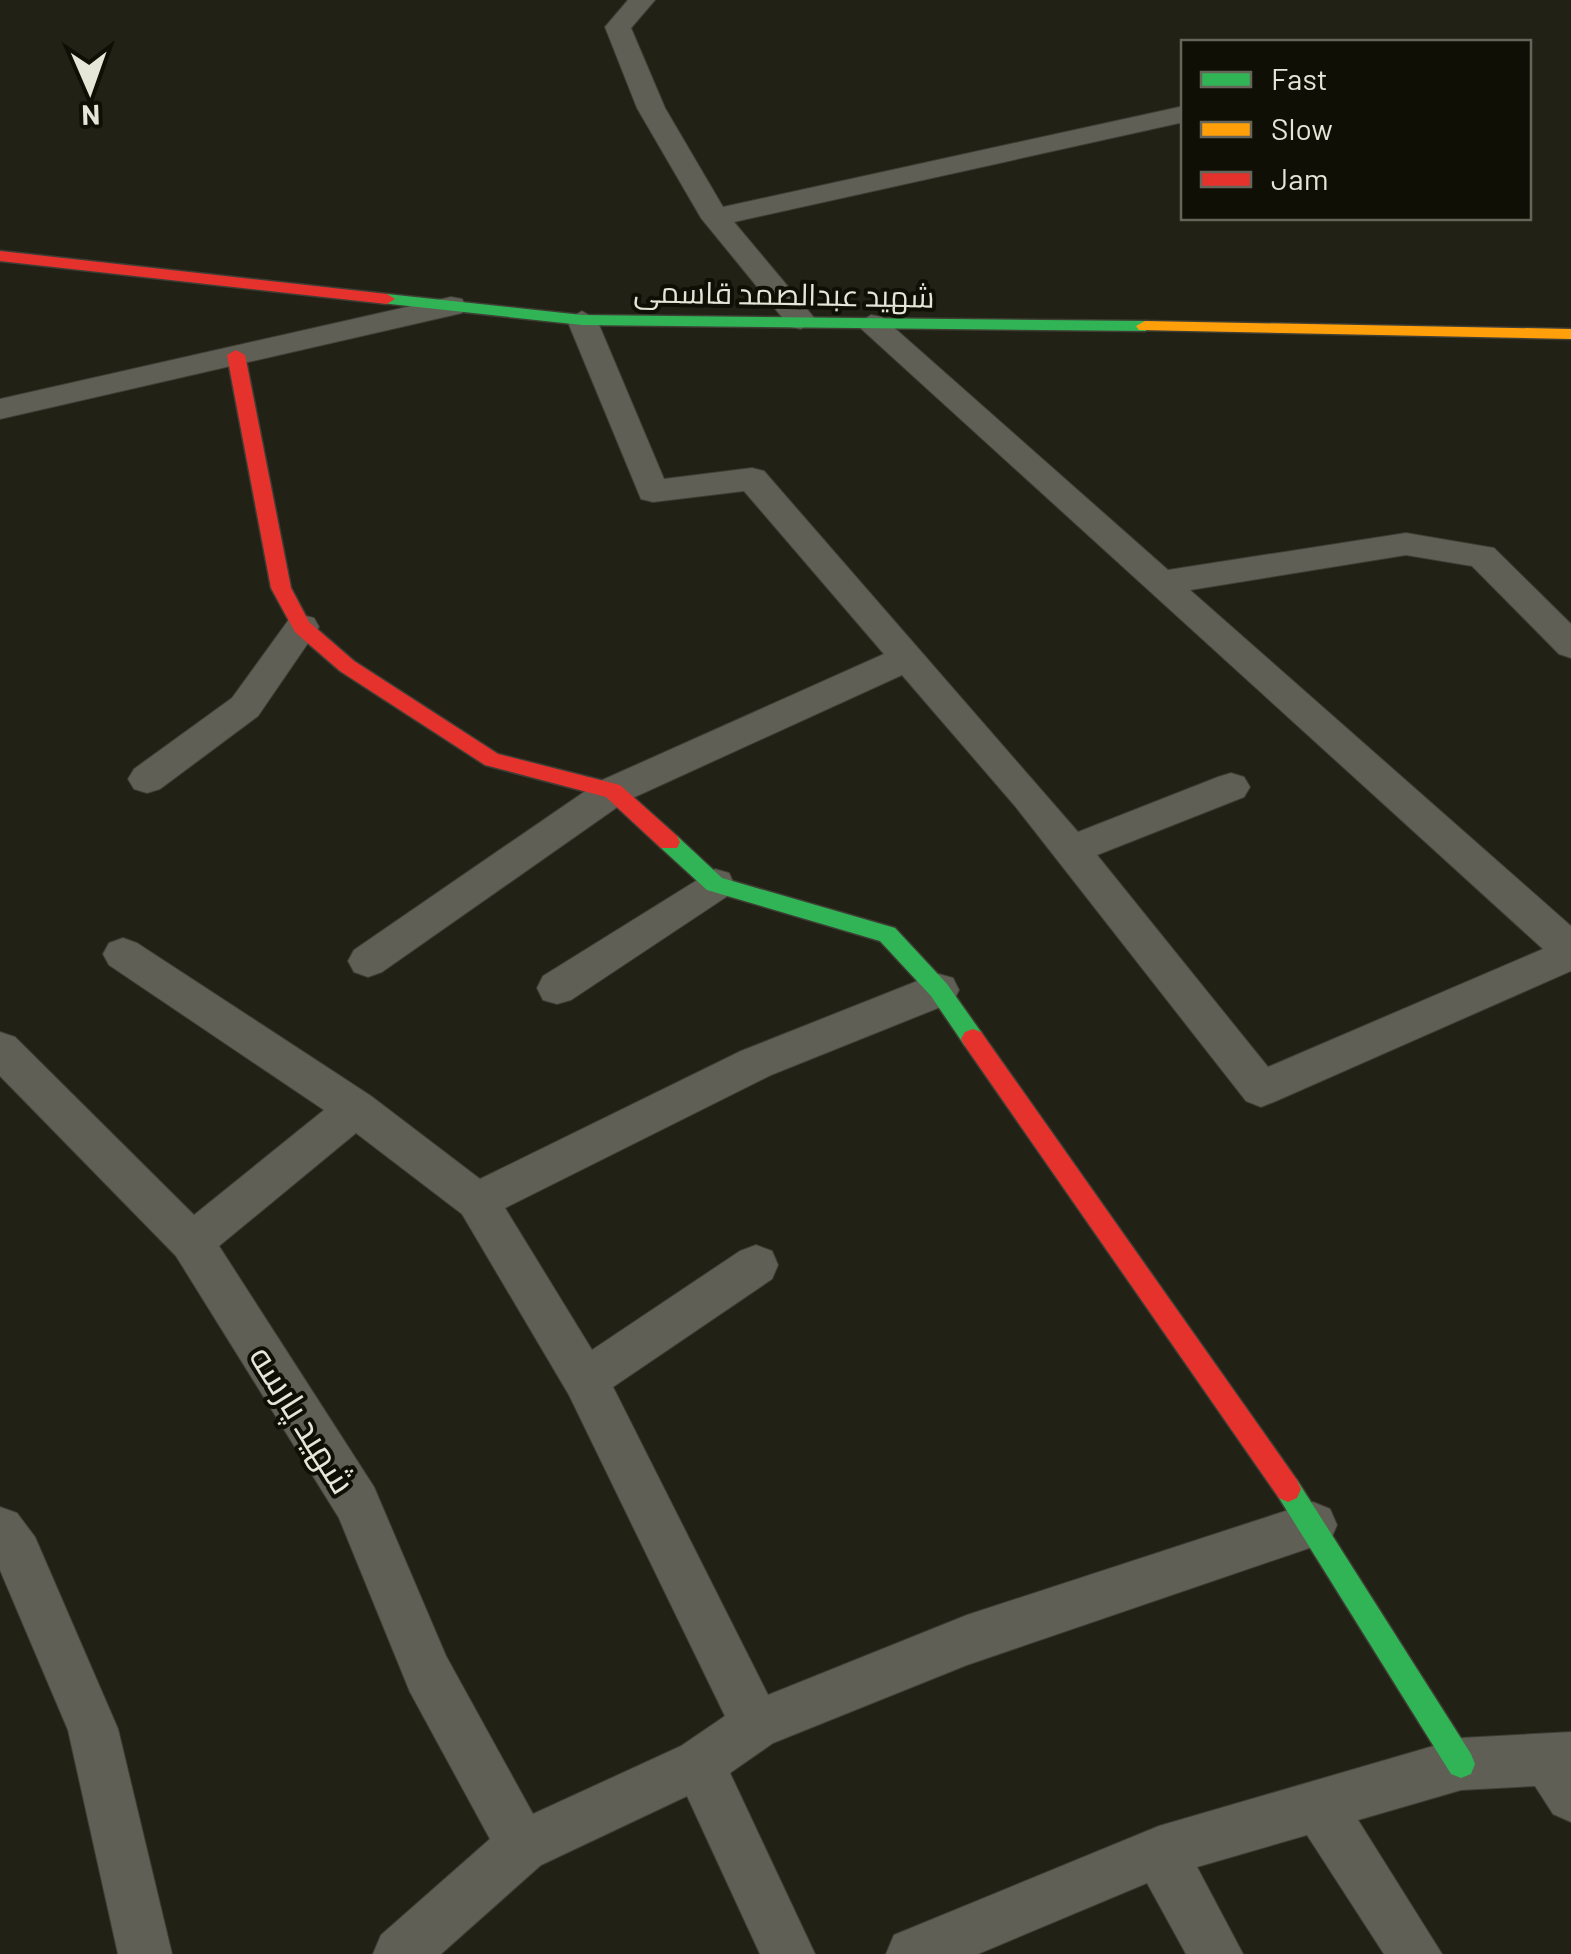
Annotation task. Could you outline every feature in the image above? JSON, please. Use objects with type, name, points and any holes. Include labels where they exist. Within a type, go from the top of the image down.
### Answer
[{"type":"street","points":[[642,0],[618,28],[651,108],[715,218],[800,320]]},
{"type":"street","points":[[715,218],[1181,115]]},
{"type":"street","name":"شهید عبدالصمد قاسمی","points":[[0,256],[582,320],[800,320],[1571,334]]},
{"type":"street","points":[[0,410],[451,306]]},
{"type":"street","points":[[582,320],[652,491],[752,479],[1071,850],[1261,1089],[1571,952],[871,324]]},
{"type":"street","points":[[236,355],[281,588],[302,628],[347,666],[492,760],[613,791],[715,884],[888,934],[939,990],[1313,1525],[1461,1764]]},
{"type":"street","points":[[1161,583],[1406,544],[1482,556],[1571,645]]},
{"type":"street","points":[[148,779],[246,707],[302,628]]},
{"type":"street","points":[[368,961],[613,791],[905,659]]},
{"type":"street","points":[[1071,850],[1230,786]]},
{"type":"street","points":[[556,988],[715,884]]},
{"type":"street","points":[[124,954],[356,1109],[477,1201],[585,1380],[756,1725]]},
{"type":"street","points":[[477,1201],[756,1063],[939,990]]},
{"type":"street","name":"شهید پارسه","points":[[0,1050],[192,1242],[358,1503],[428,1674],[522,1846]]},
{"type":"street","points":[[192,1242],[356,1109]]},
{"type":"street","points":[[585,1380],[756,1265]]},
{"type":"street","points":[[400,1954],[522,1846],[700,1764],[756,1725],[967,1640],[1313,1525]]},
{"type":"street","points":[[0,1530],[18,1554],[94,1730],[146,1954]]},
{"type":"street","points":[[700,1764],[788,1954]]},
{"type":"street","points":[[912,1954],[1159,1852],[1461,1764],[1563,1771]]},
{"type":"street","points":[[1318,1805],[1415,1954]]},
{"type":"street","points":[[1159,1852],[1216,1954]]},
{"type":"traffic: fast","points":[[387,299],[582,320],[1145,326]]},
{"type":"traffic: fast","points":[[669,842],[715,884],[887,934],[939,990],[973,1039]]},
{"type":"traffic: fast","points":[[1288,1489],[1461,1764]]},
{"type":"traffic: slow","points":[[1145,326],[1571,334]]},
{"type":"traffic: jam","points":[[0,256],[387,299]]},
{"type":"traffic: jam","points":[[236,355],[281,588],[302,627],[347,666],[492,760],[613,791],[669,842]]},
{"type":"traffic: jam","points":[[973,1039],[1288,1489]]}]
